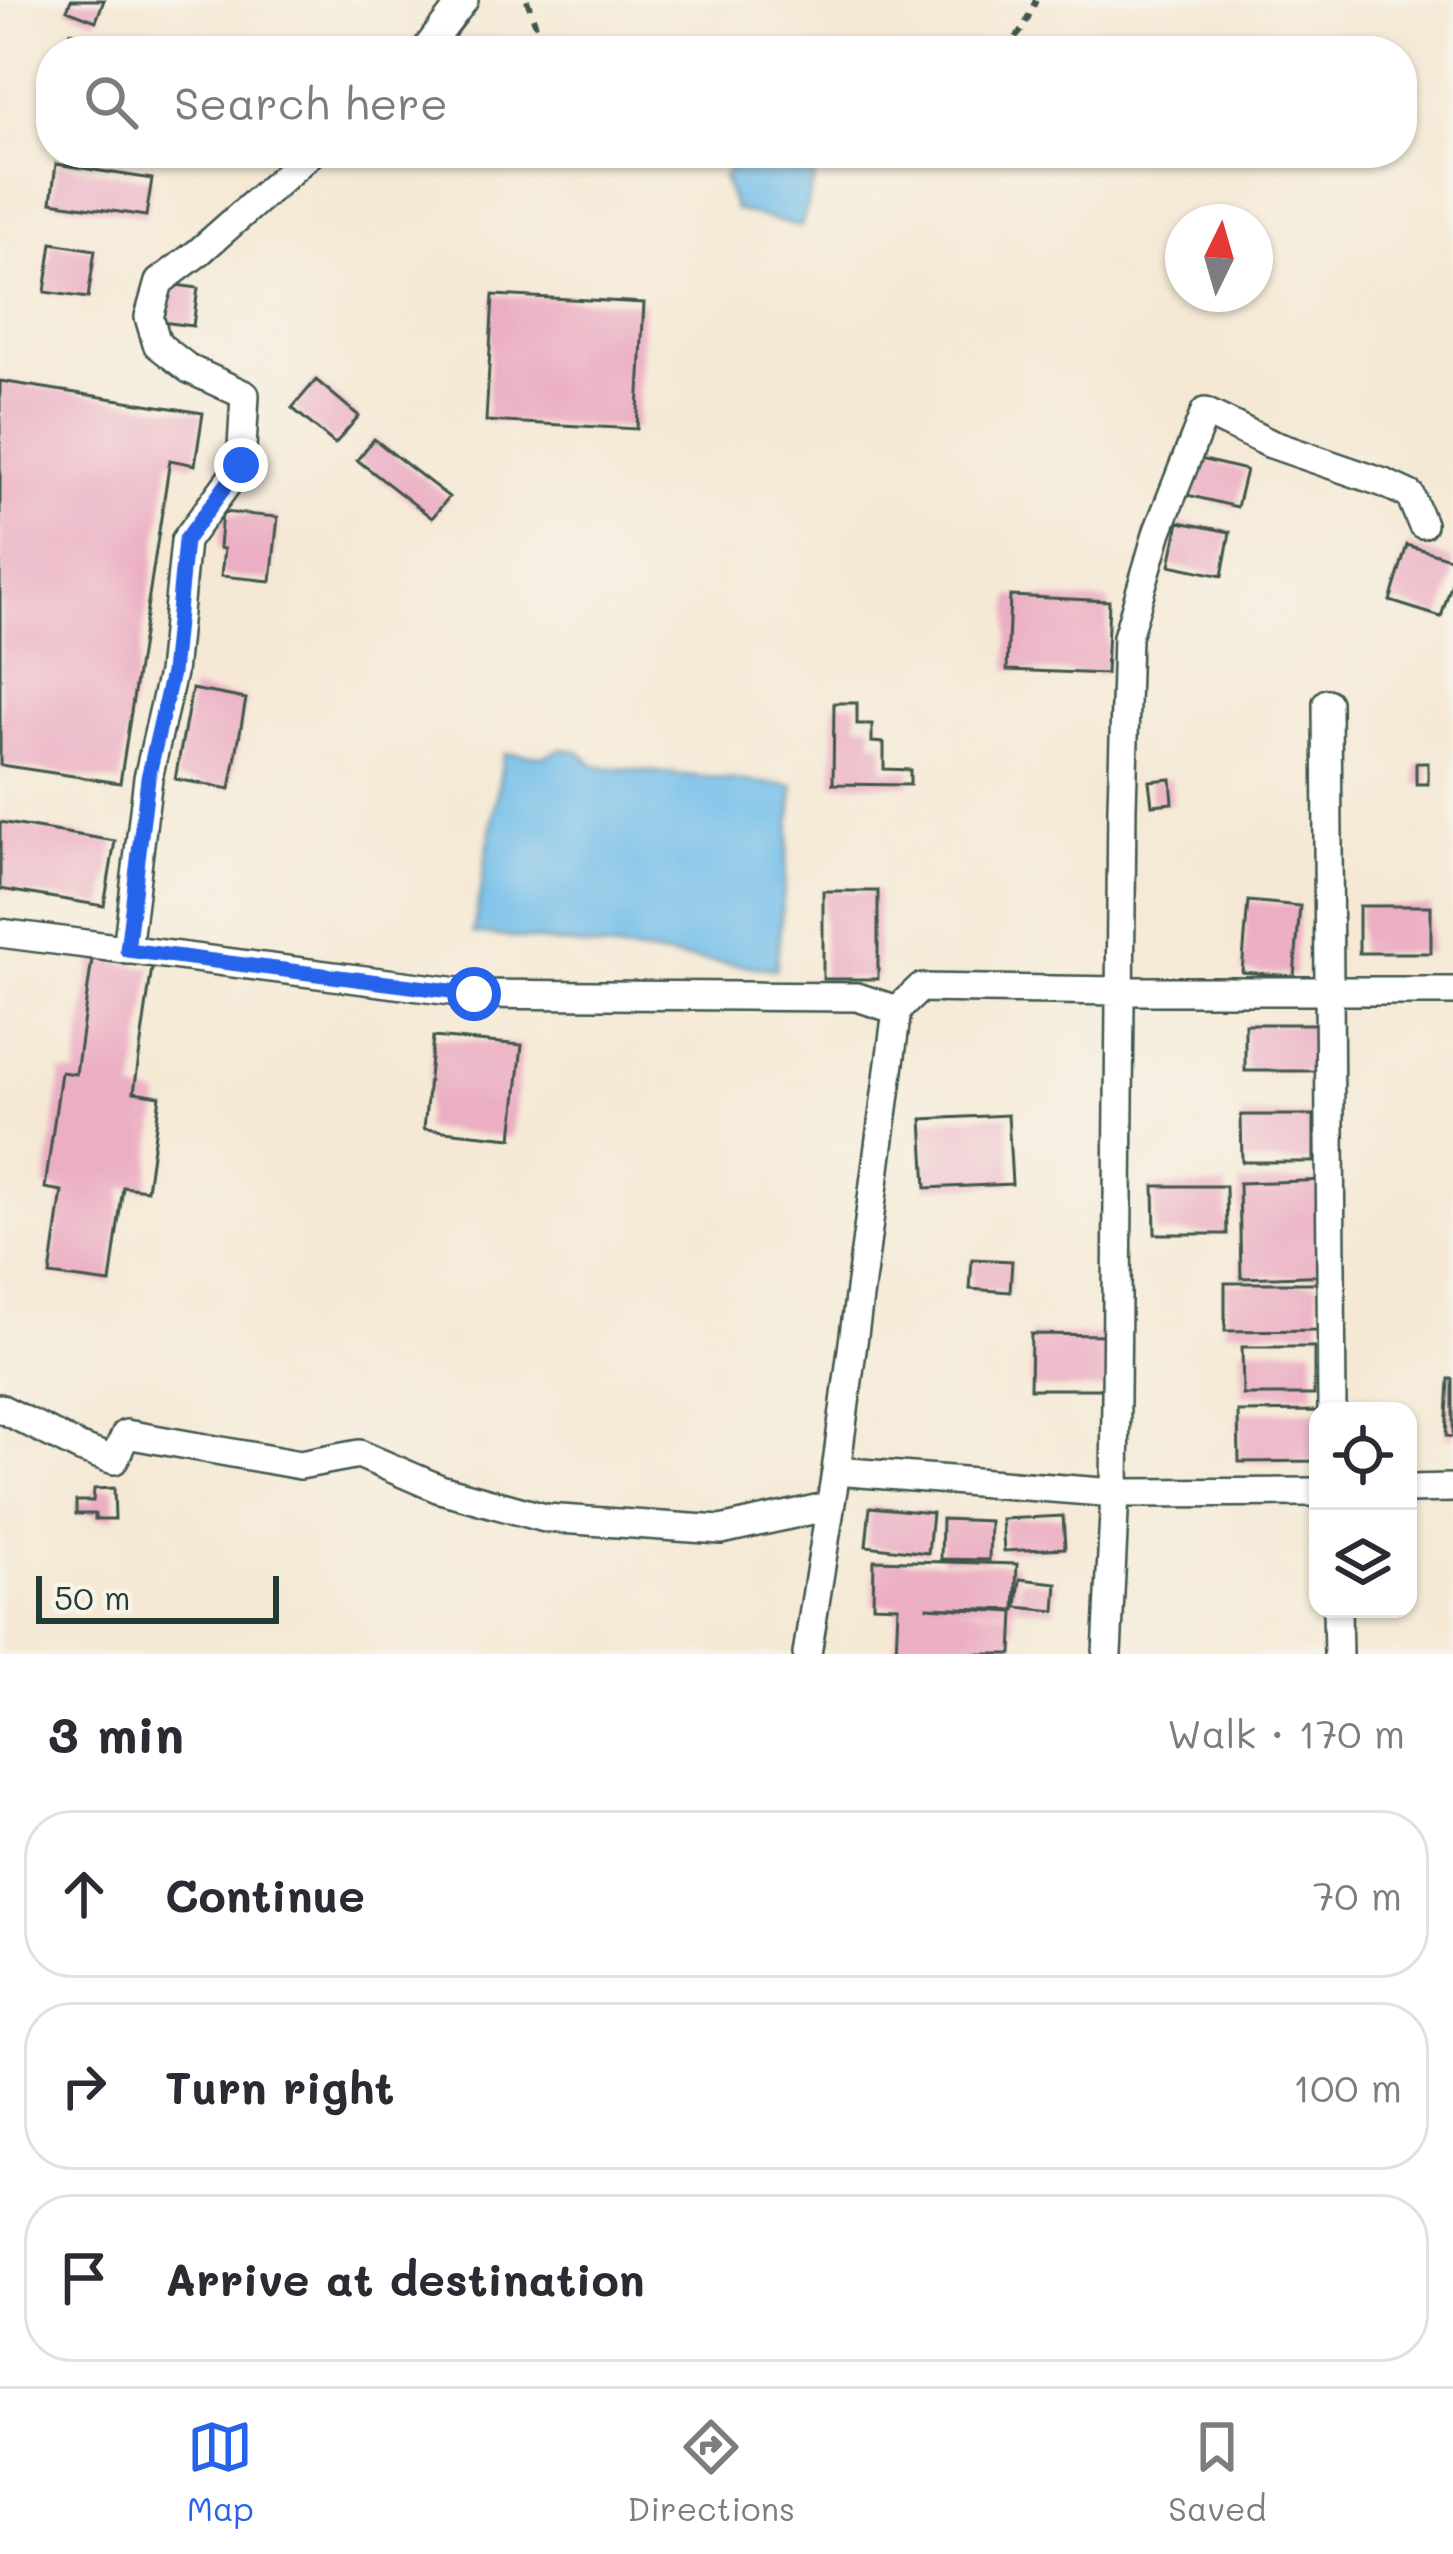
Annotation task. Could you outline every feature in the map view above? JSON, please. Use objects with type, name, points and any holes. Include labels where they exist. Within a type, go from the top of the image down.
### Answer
[{"type":"street","points":[[436,36],[464,0]]},
{"type":"street","points":[[127,950],[148,778],[172,673],[185,541],[241,465],[245,394],[189,368],[157,344],[149,317],[159,282],[294,168]]},
{"type":"street","points":[[1107,1654],[1115,1492],[1127,638],[1158,531],[1205,412],[1271,444],[1411,495],[1422,524]]},
{"type":"street","points":[[1328,703],[1332,1402]]},
{"type":"street","points":[[0,933],[474,994],[856,997],[896,1010]]},
{"type":"street","points":[[806,1654],[836,1471],[896,1010],[920,988],[1453,991]]},
{"type":"street","points":[[0,1408],[114,1460],[125,1434],[300,1465],[359,1454],[440,1489],[545,1518],[721,1530],[830,1506]]},
{"type":"street","points":[[836,1471],[1115,1492],[1309,1492]]},
{"type":"street","points":[[1417,1490],[1453,1488]]},
{"type":"street","points":[[1336,1618],[1338,1654]]},
{"type":"path","points":[[527,0],[540,36]]},
{"type":"path","points":[[1017,36],[1036,0]]},
{"type":"water","points":[[730,168],[817,168],[801,227],[735,210],[723,177]]},
{"type":"water","points":[[561,749],[579,751],[595,766],[794,786],[776,969],[473,933],[504,753],[545,756]]},
{"type":"building","points":[[71,0],[104,0],[96,21],[67,10]]},
{"type":"building","points":[[55,168],[152,179],[146,216],[51,202]]},
{"type":"building","points":[[52,243],[95,250],[88,298],[45,292]]},
{"type":"building","points":[[168,284],[198,288],[193,326],[162,322]]},
{"type":"building","points":[[493,295],[644,303],[637,429],[486,421]]},
{"type":"building","points":[[316,380],[359,416],[335,444],[292,408]]},
{"type":"building","points":[[0,381],[203,413],[195,465],[170,460],[120,783],[0,765]]},
{"type":"building","points":[[374,439],[449,497],[432,518],[357,460]]},
{"type":"building","points":[[1196,458],[1246,470],[1237,507],[1187,495]]},
{"type":"building","points":[[222,512],[278,517],[271,581],[221,576]]},
{"type":"building","points":[[1179,522],[1230,532],[1222,576],[1170,565]]},
{"type":"building","points":[[1407,545],[1453,559],[1453,579],[1441,617],[1390,601]]},
{"type":"building","points":[[1010,596],[1109,601],[1106,674],[1007,670]]},
{"type":"building","points":[[192,689],[246,699],[230,789],[175,779]]},
{"type":"building","points":[[834,703],[857,703],[857,724],[872,724],[872,742],[884,743],[884,769],[910,770],[910,785],[833,784]]},
{"type":"building","points":[[1416,763],[1428,763],[1428,784],[1416,784]]},
{"type":"building","points":[[1171,779],[1173,803],[1152,805],[1149,781]]},
{"type":"building","points":[[0,822],[115,841],[104,906],[0,889]]},
{"type":"building","points":[[823,891],[878,891],[878,979],[823,979]]},
{"type":"building","points":[[1248,901],[1300,906],[1294,976],[1242,972]]},
{"type":"building","points":[[1359,906],[1431,906],[1431,953],[1359,953]]},
{"type":"building","points":[[92,959],[152,967],[134,1092],[160,1096],[147,1190],[123,1187],[110,1283],[50,1275],[62,1191],[45,1188],[61,1072],[76,1074]]},
{"type":"building","points":[[1245,1024],[1317,1024],[1317,1071],[1245,1071]]},
{"type":"building","points":[[433,1037],[522,1045],[512,1138],[424,1129]]},
{"type":"building","points":[[1008,1115],[1012,1184],[926,1188],[922,1119]]},
{"type":"building","points":[[1241,1115],[1314,1115],[1314,1162],[1242,1162]]},
{"type":"building","points":[[1331,1180],[1334,1275],[1241,1278],[1239,1183]]},
{"type":"building","points":[[1154,1186],[1226,1186],[1227,1234],[1155,1234]]},
{"type":"building","points":[[972,1259],[1012,1261],[1010,1292],[970,1289]]},
{"type":"building","points":[[1225,1283],[1318,1283],[1319,1330],[1225,1331]]},
{"type":"building","points":[[1031,1334],[1108,1335],[1107,1389],[1030,1389]]},
{"type":"building","points":[[1242,1347],[1314,1347],[1314,1395],[1243,1395]]},
{"type":"building","points":[[1449,1379],[1453,1379],[1453,1437],[1446,1436]]},
{"type":"building","points":[[1309,1411],[1309,1461],[1239,1462],[1238,1412]]},
{"type":"building","points":[[114,1488],[115,1519],[76,1514],[76,1501],[93,1501],[94,1489]]},
{"type":"building","points":[[870,1507],[932,1513],[928,1553],[866,1546]]},
{"type":"building","points":[[1063,1516],[1065,1548],[1004,1551],[1002,1519]]},
{"type":"building","points":[[942,1519],[990,1521],[989,1560],[941,1559]]},
{"type":"building","points":[[874,1560],[1017,1564],[1015,1610],[926,1607],[1014,1612],[1012,1654],[896,1654],[898,1606],[873,1605]]},
{"type":"building","points":[[1020,1579],[1057,1583],[1055,1611],[1017,1607]]},
{"type":"route","points":[[241,465],[185,541],[172,673],[148,778],[127,950],[474,994]]}]
